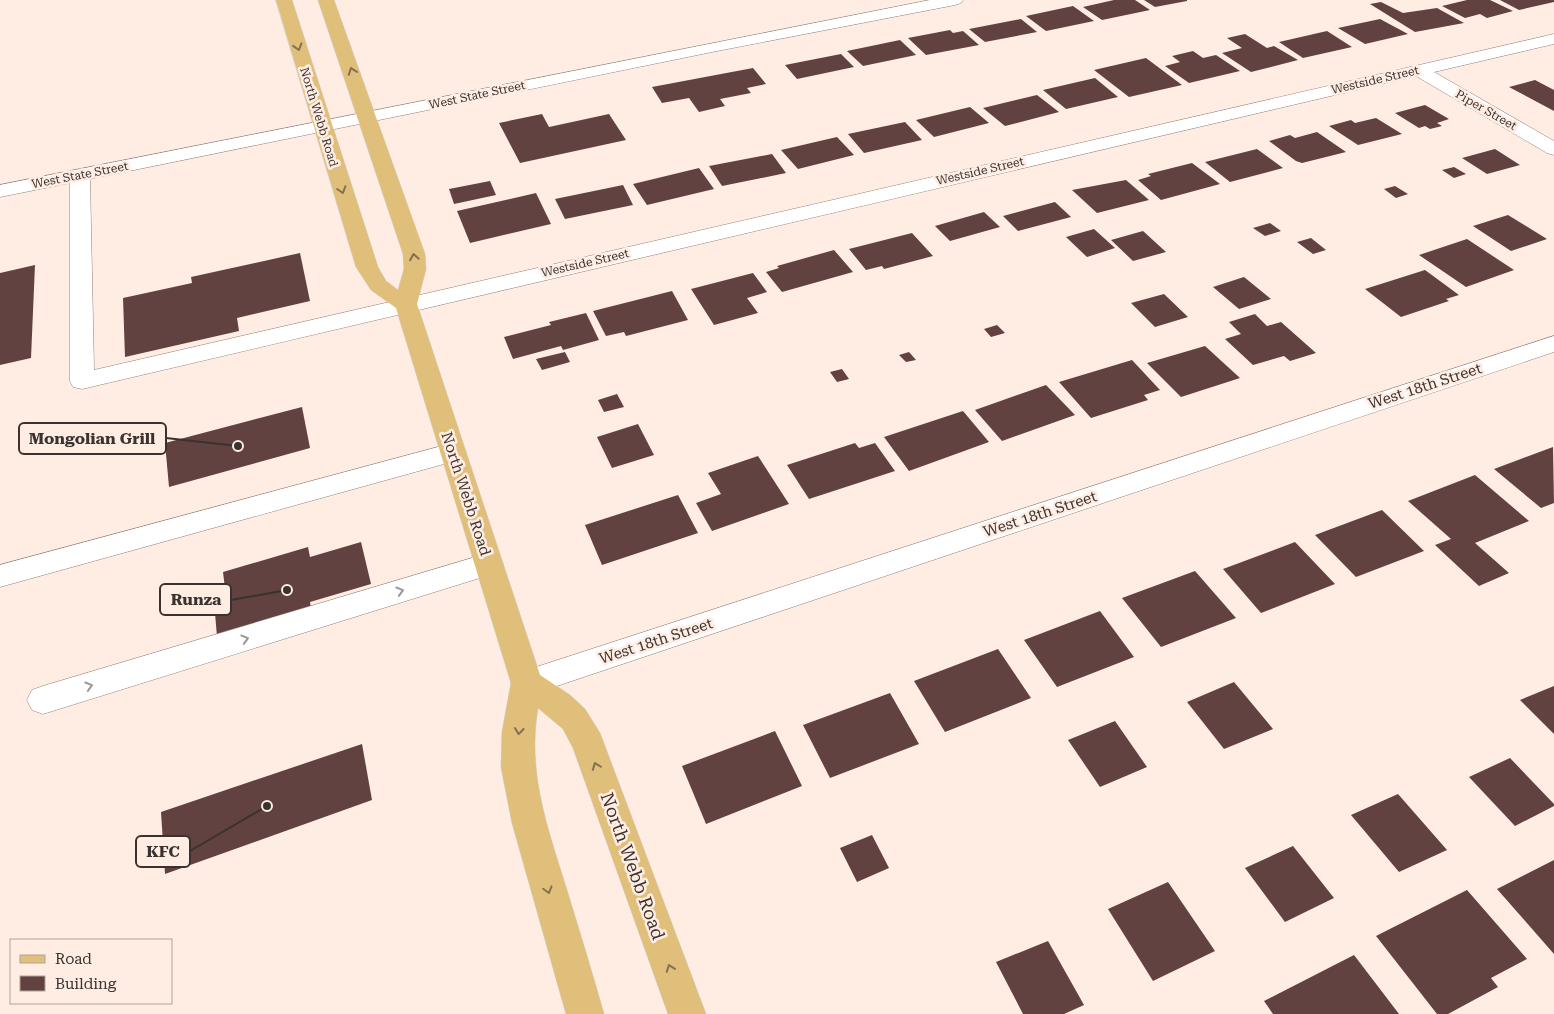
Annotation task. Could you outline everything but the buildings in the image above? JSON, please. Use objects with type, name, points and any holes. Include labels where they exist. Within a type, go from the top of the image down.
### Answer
[{"type":"main road","name":"North Webb Road","points":[[284,0],[367,267],[373,280],[382,291],[406,304],[527,683],[518,732],[518,768],[529,823],[585,1014]]},
{"type":"main road","points":[[326,0],[414,254],[416,269],[406,304]]},
{"type":"main road","name":"North Webb Road","points":[[527,683],[559,705],[574,719],[588,743],[687,1014]]},
{"type":"street","name":"West State Street","points":[[0,191],[717,46],[955,0]]},
{"type":"street","name":"Westside Street","points":[[80,176],[82,381],[406,304],[1554,39]]},
{"type":"street","name":"Piper Street","points":[[1418,70],[1554,149]]},
{"type":"street","name":"West 18th Street","points":[[527,683],[1554,344]]},
{"type":"street","points":[[0,576],[453,452]]},
{"type":"street","points":[[43,700],[489,564]]},
{"type":"place","name":"Mongolian Grill","points":[[238,446]]},
{"type":"place","name":"Runza","points":[[287,590]]},
{"type":"place","name":"KFC","points":[[267,806]]}]
